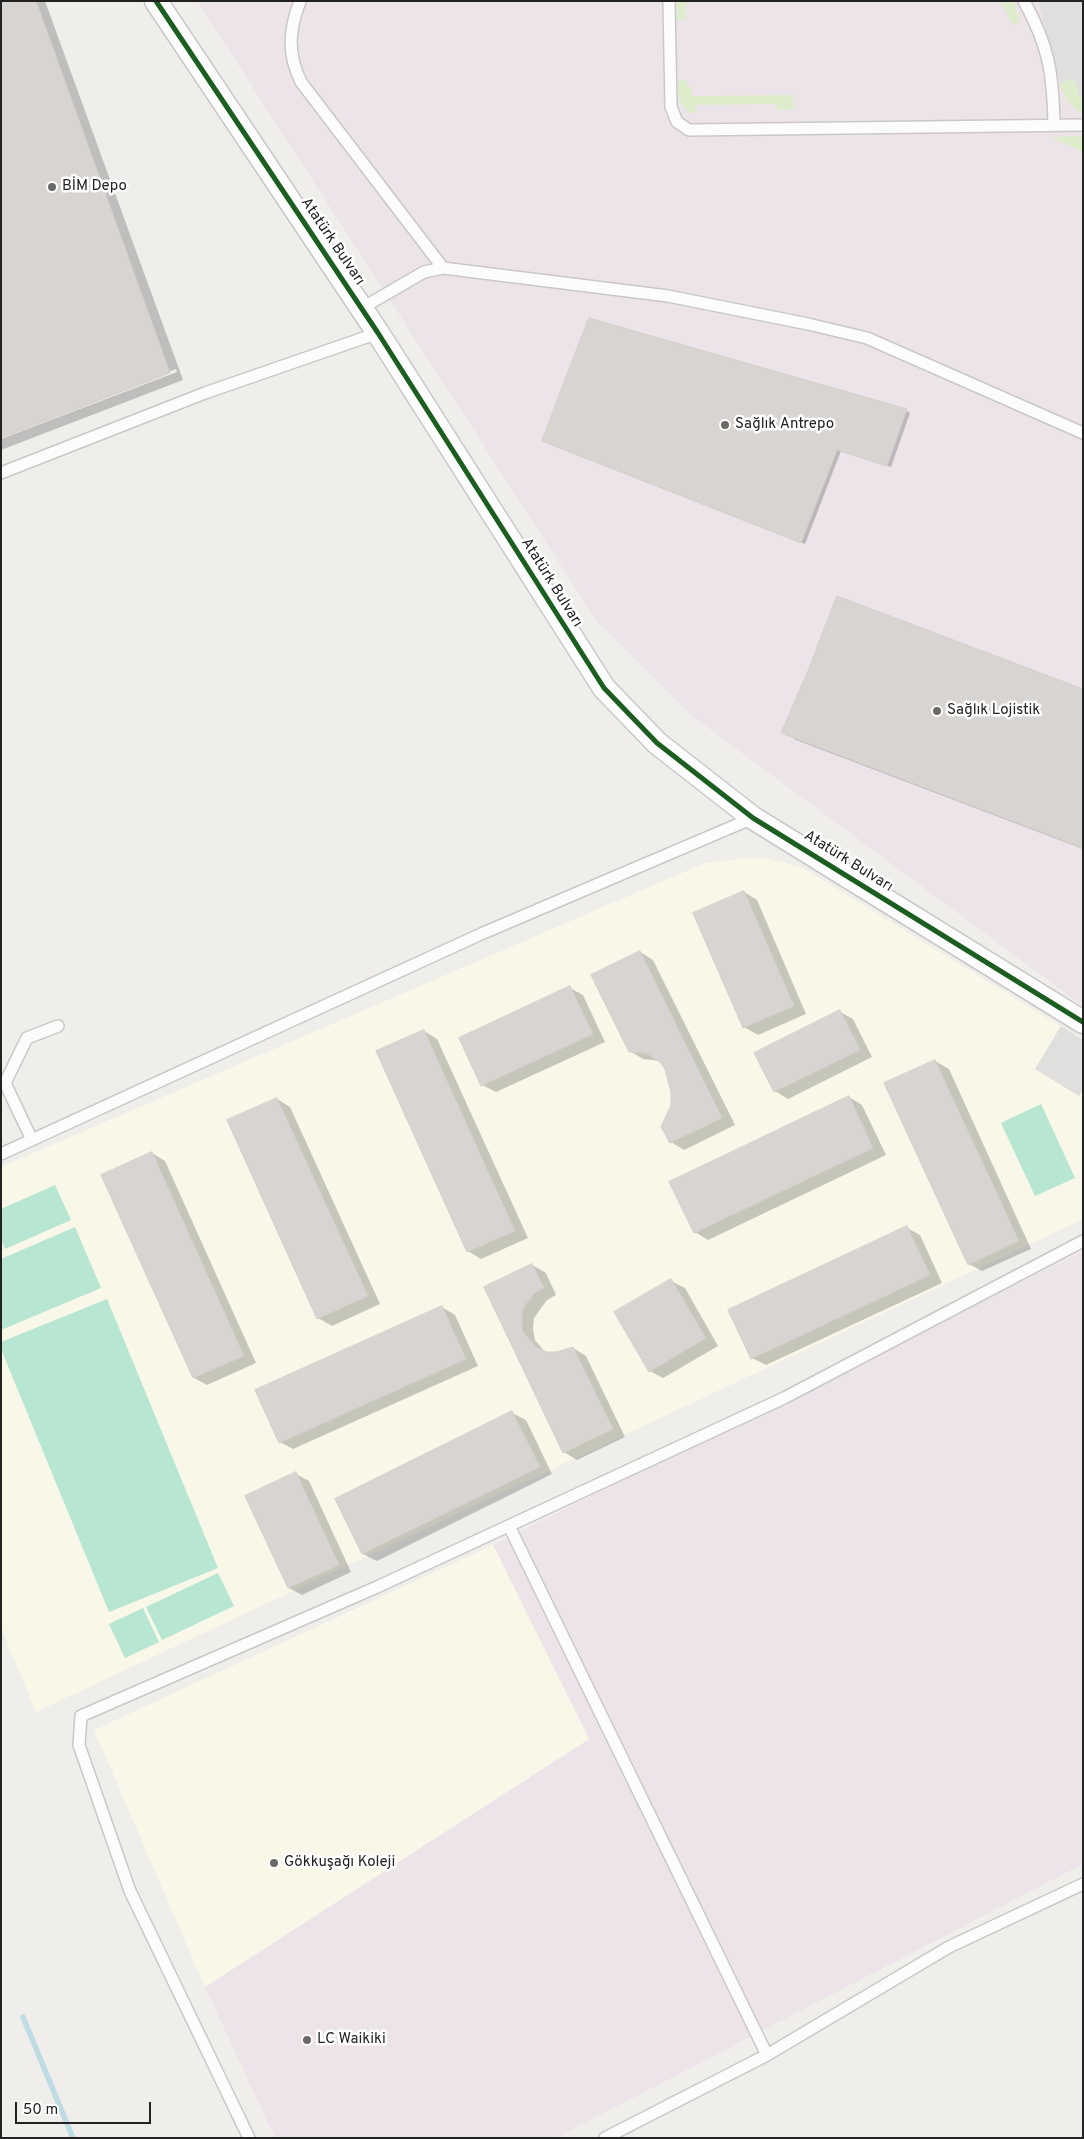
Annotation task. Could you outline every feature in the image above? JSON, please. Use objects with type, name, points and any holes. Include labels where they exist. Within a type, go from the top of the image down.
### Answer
[{"type":"street","name":"Atatürk Bulvarı","points":[[156,1],[362,308],[604,688],[657,743],[753,818],[1083,1022]]},
{"type":"lane","points":[[300,1],[293,19],[289,43],[294,69],[301,82],[443,268]]},
{"type":"lane","points":[[669,1],[671,106],[674,118],[684,128],[703,131],[1083,125]]},
{"type":"lane","points":[[1024,1],[1037,25],[1046,49],[1053,90],[1054,125]]},
{"type":"lane","points":[[362,308],[424,272],[443,268],[668,296],[808,324],[867,338],[1083,433]]},
{"type":"lane","points":[[1,473],[205,392],[378,333]]},
{"type":"lane","points":[[1,1154],[481,934],[753,818]]},
{"type":"lane","points":[[32,1140],[5,1083],[28,1038],[58,1026]]},
{"type":"lane","points":[[249,2138],[130,1891],[79,1744],[81,1716],[377,1587],[784,1398],[1083,1241]]},
{"type":"lane","points":[[508,1526],[767,2055]]},
{"type":"lane","points":[[605,2138],[767,2055],[949,1947],[1083,1884]]},
{"type":"shaded area","points":[[197,1],[1083,1],[1083,1006],[692,716],[596,620]]},
{"type":"shaded area","points":[[1038,1],[1083,1],[1083,98],[1079,95],[1075,81],[1071,79],[1060,83]]},
{"type":"shaded area","points":[[749,858],[770,859],[803,868],[1083,1040],[1083,1219],[36,1712],[1,1628],[1,1167],[705,863]]},
{"type":"shaded area","points":[[1061,1026],[1083,1040],[1083,1090],[1079,1096],[1035,1069]]},
{"type":"shaded area","points":[[1083,1251],[1083,1864],[556,2138],[275,2138],[205,1987],[589,1739],[493,1545]]},
{"type":"shaded area","name":"Gökkuşağı Koleji","points":[[493,1545],[589,1739],[205,1987],[94,1730]]},
{"type":"green space","points":[[677,1],[693,1],[686,3],[685,21],[677,19]]},
{"type":"green space","points":[[1000,1],[1013,1],[1020,21],[1013,25]]},
{"type":"green space","points":[[1071,79],[1076,82],[1079,95],[1083,98],[1083,115],[1071,105],[1060,83]]},
{"type":"green space","points":[[687,80],[687,87],[692,87],[692,96],[793,95],[794,110],[776,109],[776,104],[696,105],[696,113],[691,113],[683,107],[679,95],[678,81]]},
{"type":"green space","points":[[1083,136],[1083,152],[1051,137]]},
{"type":"green space","points":[[1041,1104],[1075,1178],[1035,1196],[1001,1123]]},
{"type":"green space","points":[[55,1185],[71,1220],[5,1249],[1,1240],[1,1209]]},
{"type":"green space","points":[[75,1227],[101,1288],[1,1330],[1,1259]]},
{"type":"green space","points":[[107,1299],[218,1568],[109,1612],[1,1349],[1,1342]]},
{"type":"green space","points":[[218,1573],[234,1606],[162,1640],[146,1607]]},
{"type":"green space","points":[[143,1608],[159,1642],[125,1658],[109,1624]]},
{"type":"building","name":"BİM Depo","points":[[1,1],[36,1],[170,373],[1,438]]},
{"type":"building","name":"Sağlık Antrepo","points":[[589,318],[907,409],[887,466],[837,450],[801,543],[542,441]]},
{"type":"building","name":"Sağlık Lojistik","points":[[837,596],[1083,689],[1083,848],[781,733],[808,671]]},
{"type":"building","points":[[744,891],[794,1006],[743,1028],[693,913]]},
{"type":"building","points":[[640,951],[722,1118],[670,1143],[661,1127],[671,1105],[671,1092],[665,1069],[660,1062],[646,1053],[629,1052],[591,975]]},
{"type":"building","points":[[570,986],[593,1034],[481,1086],[459,1038]]},
{"type":"building","points":[[840,1010],[860,1050],[774,1092],[754,1053]]},
{"type":"building","points":[[424,1030],[515,1231],[467,1252],[376,1051]]},
{"type":"building","points":[[935,1060],[1019,1241],[968,1265],[884,1083]]},
{"type":"building","points":[[849,1096],[873,1148],[694,1233],[669,1182]]},
{"type":"building","points":[[277,1098],[368,1296],[317,1319],[227,1120]]},
{"type":"building","points":[[152,1152],[244,1356],[193,1378],[101,1175]]},
{"type":"building","points":[[907,1226],[930,1275],[751,1359],[728,1310]]},
{"type":"building","points":[[532,1264],[544,1288],[534,1293],[522,1310],[522,1331],[536,1347],[546,1352],[557,1352],[573,1347],[613,1429],[563,1453],[484,1287]]},
{"type":"building","points":[[671,1279],[706,1338],[649,1372],[614,1312]]},
{"type":"building","points":[[442,1306],[466,1359],[279,1443],[255,1390]]},
{"type":"building","points":[[512,1411],[540,1467],[362,1554],[335,1499]]},
{"type":"building","points":[[296,1472],[339,1565],[288,1588],[245,1496]]},
{"type":"waterway","points":[[23,2017],[73,2138]]},
{"type":"cycle path","points":[[156,1],[378,333],[604,688],[657,743],[753,818],[1083,1022]]},
{"type":"place","name":"BİM Depo","points":[[52,187]]},
{"type":"place","name":"Sağlık Antrepo","points":[[725,425]]},
{"type":"place","name":"Sağlık Lojistik","points":[[937,711]]},
{"type":"place","name":"Gökkuşağı Koleji","points":[[274,1863]]},
{"type":"place","name":"LC Waikiki","points":[[307,2040]]}]
